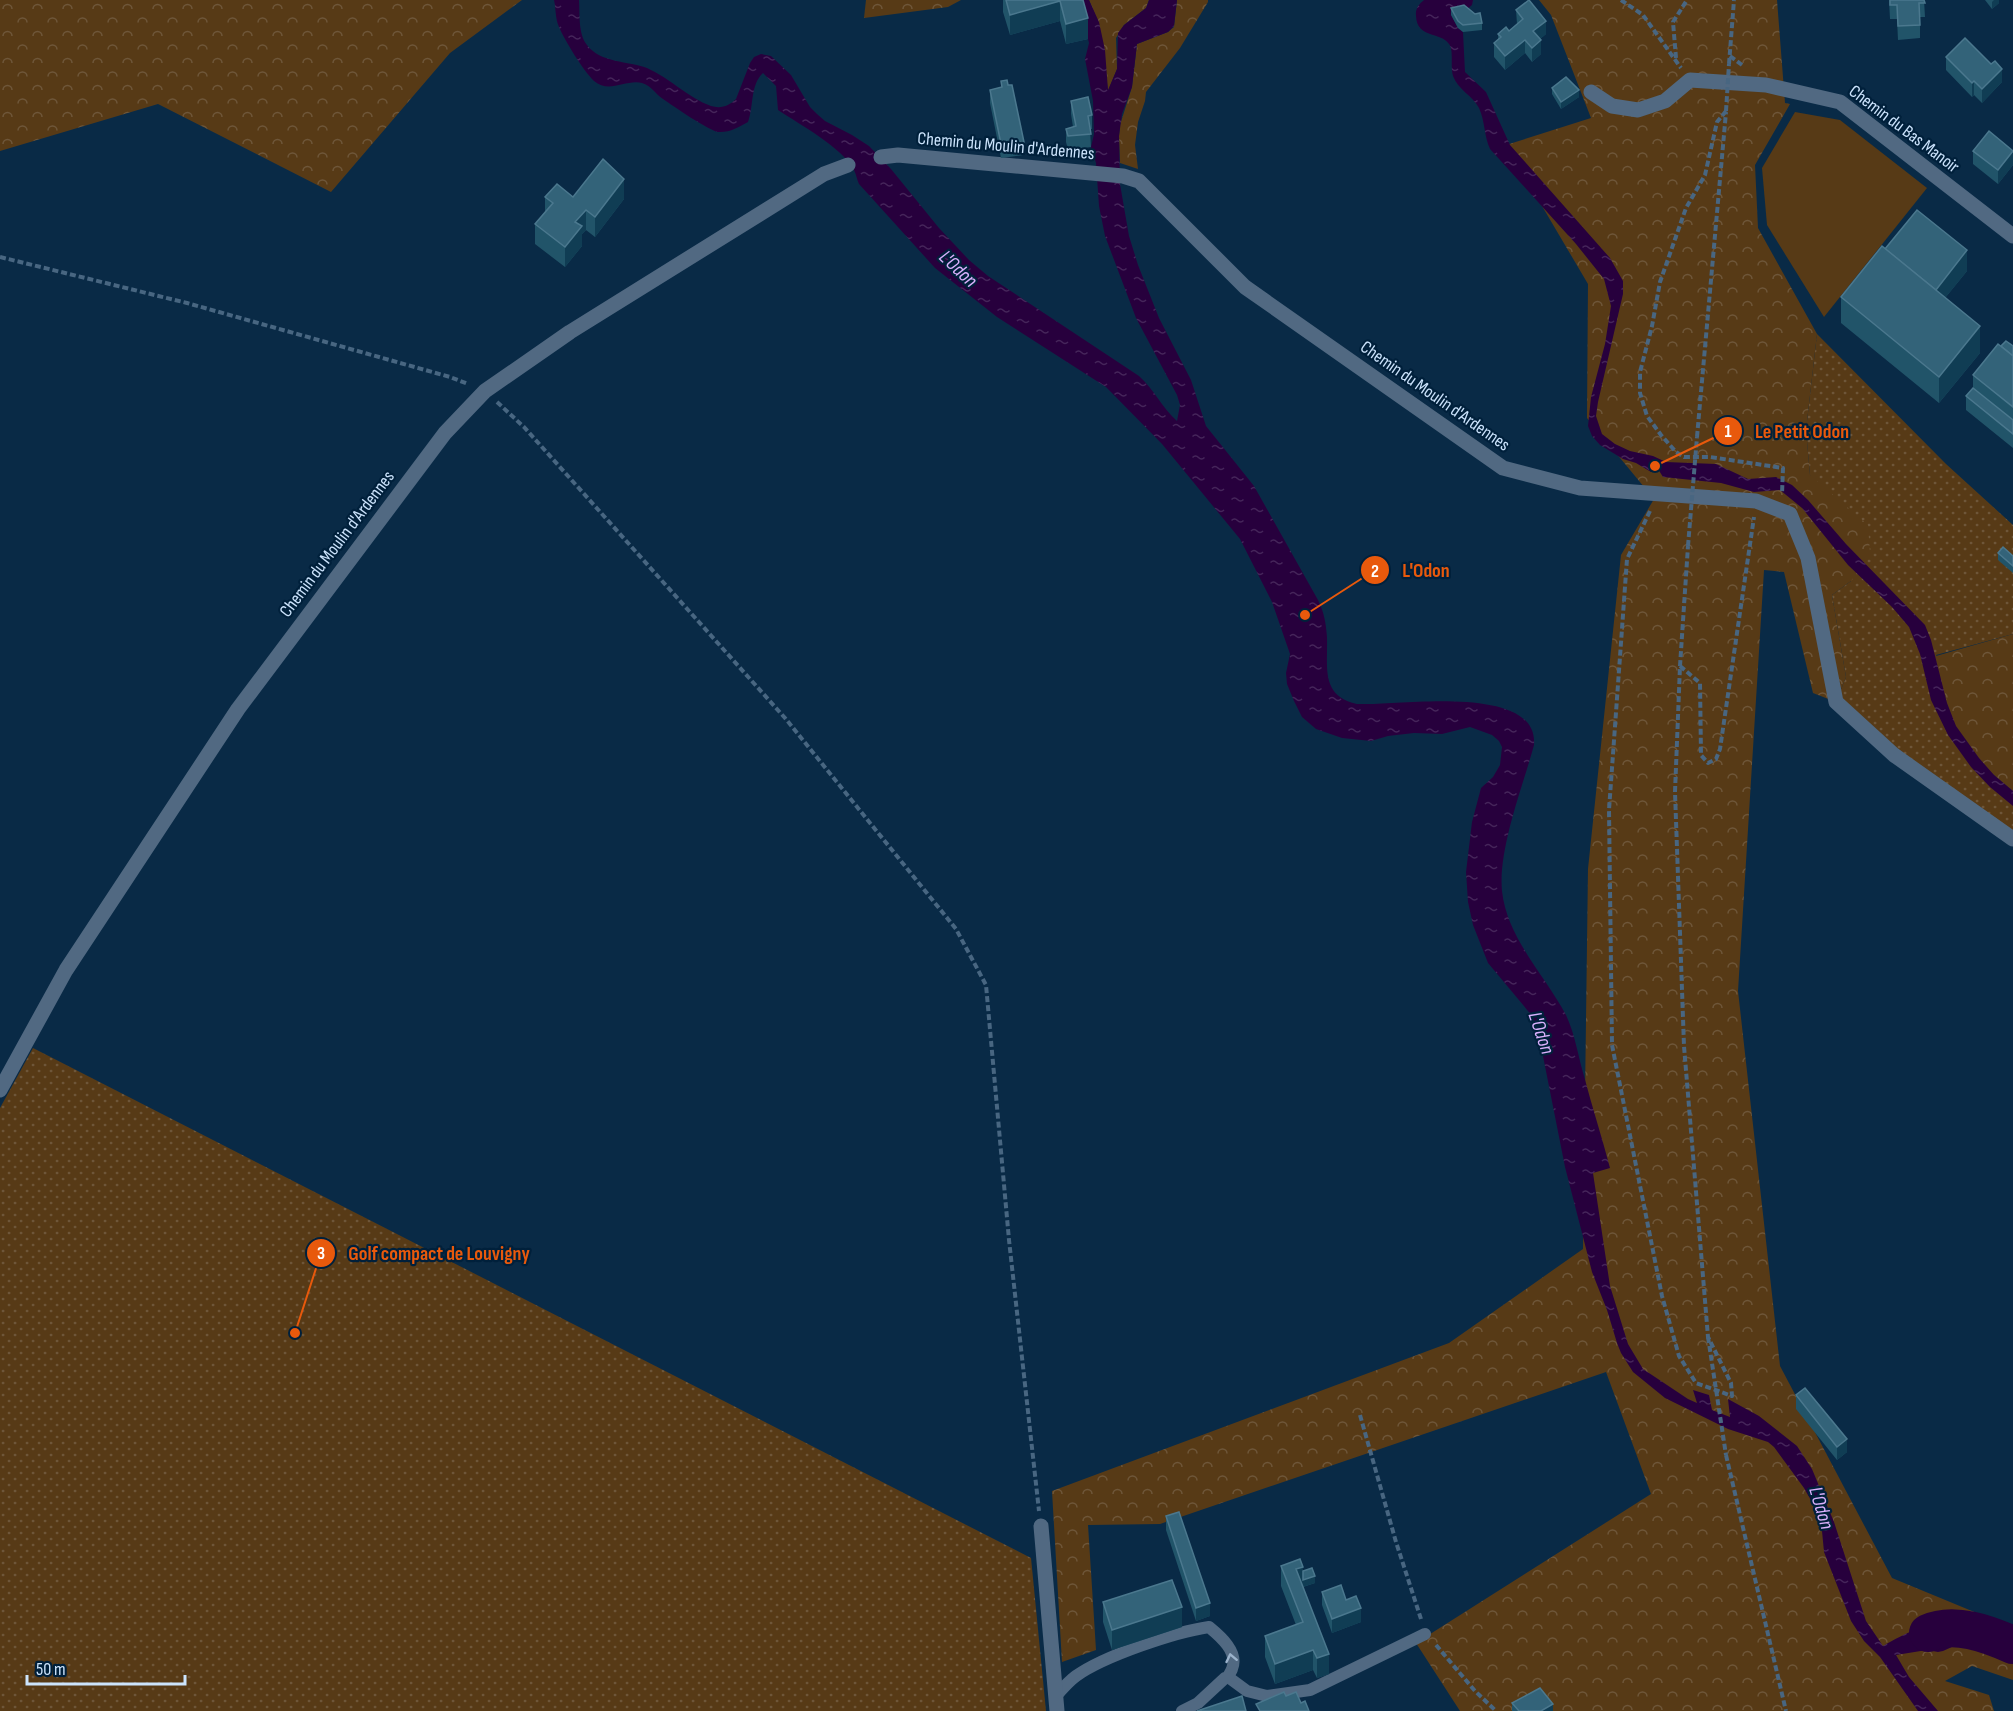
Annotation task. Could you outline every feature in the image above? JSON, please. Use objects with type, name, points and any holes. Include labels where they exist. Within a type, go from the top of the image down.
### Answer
[{"type":"street","points":[[1591,92],[1612,106],[1638,110],[1665,101],[1690,80]]},
{"type":"street","name":"Chemin du Bas Manoir","points":[[1690,80],[1766,84],[1840,102],[2013,236]]},
{"type":"street","name":"Chemin du Moulin d'Ardennes","points":[[881,157],[898,155],[1123,176],[1139,182],[1245,287],[1503,468],[1580,488],[1756,501],[1790,514],[1808,558],[1836,702],[1894,755],[2013,839]]},
{"type":"street","name":"Chemin du Moulin d'Ardennes","points":[[0,1090],[66,970],[238,709],[445,433],[485,391],[570,332],[824,174],[848,165]]},
{"type":"street","points":[[1041,1526],[1057,1703]]},
{"type":"lane","points":[[1057,1703],[1075,1677],[1095,1665],[1182,1633],[1209,1627],[1225,1641],[1232,1654],[1234,1662],[1232,1670],[1228,1677],[1198,1702],[1182,1711]]},
{"type":"lane","points":[[1228,1677],[1247,1691],[1267,1696],[1311,1690],[1425,1634]]},
{"type":"path","points":[[1621,0],[1643,15],[1690,80]]},
{"type":"path","points":[[1676,60],[1673,22],[1687,0]]},
{"type":"path","points":[[1734,0],[1688,546],[1674,792],[1684,1046],[1708,1337],[1726,1455],[1786,1711]]},
{"type":"path","points":[[1726,111],[1717,122],[1706,175],[1686,208],[1660,282],[1640,372],[1640,393],[1647,416],[1676,452],[1684,457],[1710,457],[1783,468],[1781,500]]},
{"type":"path","points":[[0,257],[187,303],[450,377],[485,391],[524,427],[785,718],[956,929],[986,985],[1009,1240],[1041,1526]]},
{"type":"path","points":[[1658,494],[1627,559],[1609,810],[1612,1045],[1662,1296],[1679,1356],[1696,1383],[1732,1396],[1731,1383],[1708,1337]]},
{"type":"path","points":[[1680,666],[1700,683],[1701,755],[1708,763],[1716,759],[1720,749],[1756,501]]},
{"type":"path","points":[[1360,1415],[1425,1634],[1475,1691],[1496,1711]]},
{"type":"green space","points":[[0,0],[522,0],[450,53],[331,192],[158,104],[0,151]]},
{"type":"green space","points":[[866,0],[961,0],[948,7],[864,18]]},
{"type":"green space","points":[[1089,0],[1149,0],[1146,8],[1124,25],[1116,38],[1117,69],[1108,91],[1101,35]]},
{"type":"green space","points":[[1177,0],[1208,0],[1208,2],[1180,48],[1146,92],[1135,145],[1138,169],[1120,163],[1119,136],[1120,125],[1132,87],[1137,44],[1168,32],[1174,27]]},
{"type":"green space","points":[[1539,0],[1777,0],[1785,103],[1790,104],[1755,165],[1758,228],[1817,334],[1806,430],[1810,475],[1868,525],[1870,553],[1851,581],[1832,595],[1846,677],[1836,702],[1813,693],[1784,572],[1764,570],[1738,991],[1780,1366],[1892,1578],[2013,1628],[2013,1680],[1972,1666],[1945,1681],[1989,1695],[1994,1711],[1460,1711],[1416,1643],[1651,1494],[1606,1372],[1160,1524],[1088,1525],[1096,1650],[1062,1662],[1052,1491],[1449,1343],[1583,1249],[1588,869],[1621,555],[1654,499],[1587,418],[1588,284],[1506,145],[1591,118],[1551,15]]},
{"type":"green space","points":[[1795,112],[1840,120],[1927,188],[1824,317],[1767,225],[1762,168]]},
{"type":"green space","points":[[1817,334],[1946,464],[2013,525],[2013,634],[1936,655],[1994,775],[2013,791],[2013,839],[1836,702],[1846,677],[1832,595],[1851,581],[1810,475],[1806,430]]},
{"type":"green space","points":[[2013,634],[2013,791],[1978,759],[1958,730],[1948,704],[1936,656]]},
{"type":"green space","points":[[33,1048],[1031,1558],[1046,1711],[0,1711],[0,1108]]},
{"type":"water","points":[[554,0],[579,0],[582,35],[593,51],[607,58],[647,68],[711,106],[721,107],[736,99],[754,57],[761,54],[771,56],[791,75],[810,107],[817,114],[869,146],[969,260],[988,276],[1139,376],[1177,421],[1180,405],[1177,395],[1136,318],[1105,236],[1099,206],[1096,163],[1091,147],[1094,134],[1093,101],[1085,59],[1089,43],[1078,0],[1089,0],[1099,22],[1105,50],[1108,90],[1117,69],[1118,33],[1124,25],[1146,8],[1149,0],[1177,0],[1174,26],[1168,32],[1137,44],[1132,87],[1122,114],[1119,136],[1120,184],[1129,236],[1138,265],[1159,318],[1191,380],[1206,426],[1254,486],[1318,600],[1326,627],[1328,679],[1337,694],[1357,704],[1431,701],[1490,705],[1514,712],[1529,725],[1534,745],[1507,837],[1502,891],[1511,925],[1566,1015],[1574,1037],[1610,1168],[1593,1173],[1610,1286],[1628,1344],[1643,1369],[1688,1399],[1697,1403],[1693,1390],[1709,1395],[1712,1410],[1730,1417],[1728,1399],[1759,1416],[1797,1446],[1812,1469],[1834,1522],[1866,1621],[1883,1646],[1927,1625],[1951,1618],[1973,1619],[2013,1637],[2013,1647],[1978,1633],[1943,1651],[1927,1650],[1896,1655],[1909,1677],[1938,1711],[1918,1711],[1851,1621],[1824,1552],[1818,1513],[1804,1488],[1774,1447],[1768,1442],[1728,1429],[1665,1398],[1633,1372],[1621,1353],[1592,1272],[1565,1167],[1540,1041],[1533,1017],[1488,963],[1473,925],[1468,902],[1466,872],[1472,822],[1481,788],[1493,777],[1500,765],[1502,747],[1499,741],[1492,735],[1470,727],[1442,734],[1414,733],[1388,736],[1371,741],[1342,738],[1316,729],[1302,717],[1287,684],[1286,673],[1290,654],[1272,602],[1240,539],[1162,444],[1106,387],[997,317],[935,268],[859,184],[854,170],[840,153],[778,110],[776,86],[763,73],[756,83],[748,122],[730,131],[718,132],[690,117],[642,83],[606,86],[594,81],[562,33],[557,21]]},
{"type":"water","points":[[1424,0],[1473,0],[1472,5],[1464,12],[1451,15],[1463,32],[1465,72],[1486,92],[1510,145],[1610,258],[1623,281],[1623,294],[1596,416],[1602,434],[1615,444],[1630,451],[1653,456],[1666,462],[1716,464],[1748,479],[1776,477],[1792,485],[1925,625],[1947,703],[1956,726],[1979,758],[2013,791],[2013,806],[1971,767],[1948,735],[1931,700],[1920,654],[1909,627],[1892,607],[1848,565],[1802,508],[1780,490],[1754,492],[1721,483],[1663,477],[1658,469],[1651,472],[1636,463],[1623,459],[1600,445],[1592,436],[1588,426],[1591,397],[1605,344],[1611,306],[1604,279],[1576,244],[1490,149],[1479,108],[1453,76],[1449,44],[1440,37],[1425,32],[1417,23],[1416,11]]},
{"type":"building","points":[[1006,0],[1083,0],[1088,18],[1066,24],[1060,1],[1010,15]]},
{"type":"building","points":[[1529,0],[1546,21],[1533,31],[1541,40],[1532,48],[1525,40],[1505,56],[1494,43],[1501,37],[1498,34],[1506,27],[1509,31],[1523,19],[1516,10]]},
{"type":"building","points":[[1890,0],[1924,0],[1925,3],[1919,3],[1920,25],[1898,26],[1897,5],[1890,5]]},
{"type":"building","points":[[1464,5],[1475,14],[1480,13],[1482,23],[1463,25],[1458,21],[1451,8]]},
{"type":"building","points":[[1965,38],[1991,64],[1995,61],[2002,69],[1982,89],[1974,81],[1972,83],[1946,57]]},
{"type":"building","points":[[1566,77],[1579,90],[1561,102],[1552,88]]},
{"type":"building","points":[[1007,80],[1008,85],[1012,85],[1024,142],[1001,144],[990,90],[1002,87],[1001,81]]},
{"type":"building","points":[[1088,97],[1092,115],[1088,116],[1091,134],[1068,136],[1066,129],[1076,126],[1071,101]]},
{"type":"building","points":[[1989,131],[2013,151],[1998,170],[1973,151]]},
{"type":"building","points":[[603,159],[624,179],[595,217],[586,210],[575,222],[582,226],[565,247],[535,224],[553,203],[545,197],[557,184],[573,197]]},
{"type":"building","points":[[1917,210],[1967,250],[1936,290],[1885,249]]},
{"type":"building","points":[[1882,246],[1980,326],[1939,377],[1841,297]]},
{"type":"building","points":[[2006,341],[2013,346],[2013,356],[2001,346]]},
{"type":"building","points":[[1998,344],[2013,356],[2013,407],[1973,375]]},
{"type":"building","points":[[1973,388],[2013,420],[2013,434],[1966,396]]},
{"type":"building","points":[[2003,547],[2013,556],[2013,566],[1998,553]]},
{"type":"building","points":[[1805,1388],[1847,1439],[1837,1447],[1796,1395]]},
{"type":"building","points":[[1179,1512],[1210,1603],[1196,1608],[1166,1516]]},
{"type":"building","points":[[1300,1559],[1303,1567],[1296,1569],[1329,1654],[1317,1658],[1313,1650],[1275,1664],[1265,1636],[1303,1622],[1281,1566]]},
{"type":"building","points":[[1312,1568],[1315,1576],[1303,1580],[1303,1571]]},
{"type":"building","points":[[1172,1580],[1182,1607],[1112,1630],[1103,1602]]},
{"type":"building","points":[[1341,1585],[1346,1600],[1356,1596],[1361,1608],[1332,1619],[1322,1592]]},
{"type":"building","points":[[1540,1688],[1553,1704],[1541,1711],[1519,1711],[1512,1703]]},
{"type":"building","points":[[1284,1692],[1286,1696],[1296,1692],[1301,1703],[1305,1701],[1309,1711],[1260,1711],[1256,1704]]},
{"type":"building","points":[[1242,1696],[1246,1711],[1197,1711]]},
{"type":"waterway","name":"L'Odon","points":[[1928,1633],[1949,1628],[1971,1630],[2013,1645]]},
{"type":"place","name":"Le Petit Odon","points":[[1655,466]]},
{"type":"place","name":"L'Odon","points":[[1305,615]]},
{"type":"place","name":"Golf compact de Louvigny","points":[[295,1333]]}]
